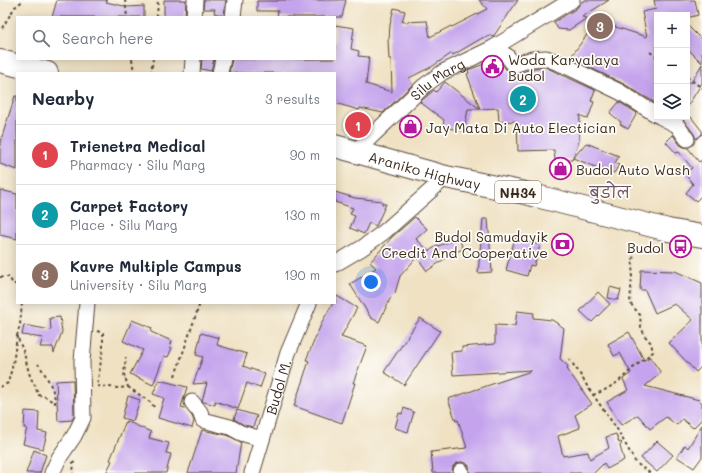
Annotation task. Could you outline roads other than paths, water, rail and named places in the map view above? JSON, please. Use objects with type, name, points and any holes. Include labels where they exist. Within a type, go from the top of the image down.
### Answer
[{"type":"highway","points":[[0,61],[43,72]]},
{"type":"highway","name":"Araniko Highway","points":[[336,146],[446,177],[525,193],[668,230],[702,236]]},
{"type":"street","points":[[194,16],[195,0]]},
{"type":"street","points":[[233,16],[235,0]]},
{"type":"street","name":"Silu Marg","points":[[356,151],[424,86],[443,72],[493,48],[568,1]]},
{"type":"street","points":[[493,48],[507,56],[514,65],[532,59],[546,58],[566,66],[620,92],[654,113]]},
{"type":"street","points":[[192,72],[193,60]]},
{"type":"street","points":[[220,72],[223,60]]},
{"type":"street","points":[[666,120],[677,125],[686,139]]},
{"type":"street","points":[[336,263],[362,248],[384,232],[446,177]]},
{"type":"street","points":[[52,473],[58,458],[74,436],[83,418],[82,361],[87,304]]},
{"type":"street","name":"Budol M.","points":[[252,473],[288,353],[309,304]]},
{"type":"street","points":[[192,402],[200,412],[203,420],[230,427],[241,433],[262,439]]},
{"type":"place","name":"Kavre Multiple Campus","points":[[600,26]]},
{"type":"place","name":"Woda Karyalaya Budol","points":[[493,67]]},
{"type":"place","name":"Carpet Factory","points":[[523,99]]},
{"type":"place","name":"Trienetra Medical","points":[[358,125]]},
{"type":"place","name":"Jay Mata Di Auto Electician","points":[[410,127]]},
{"type":"place","name":"Budol Auto Wash","points":[[560,169]]},
{"type":"place","name":"Budol Samudayik Credit And Cooperative","points":[[563,244]]},
{"type":"place","name":"Budol","points":[[680,247]]},
{"type":"district","name":"बुडोल","points":[[610,192]]}]
